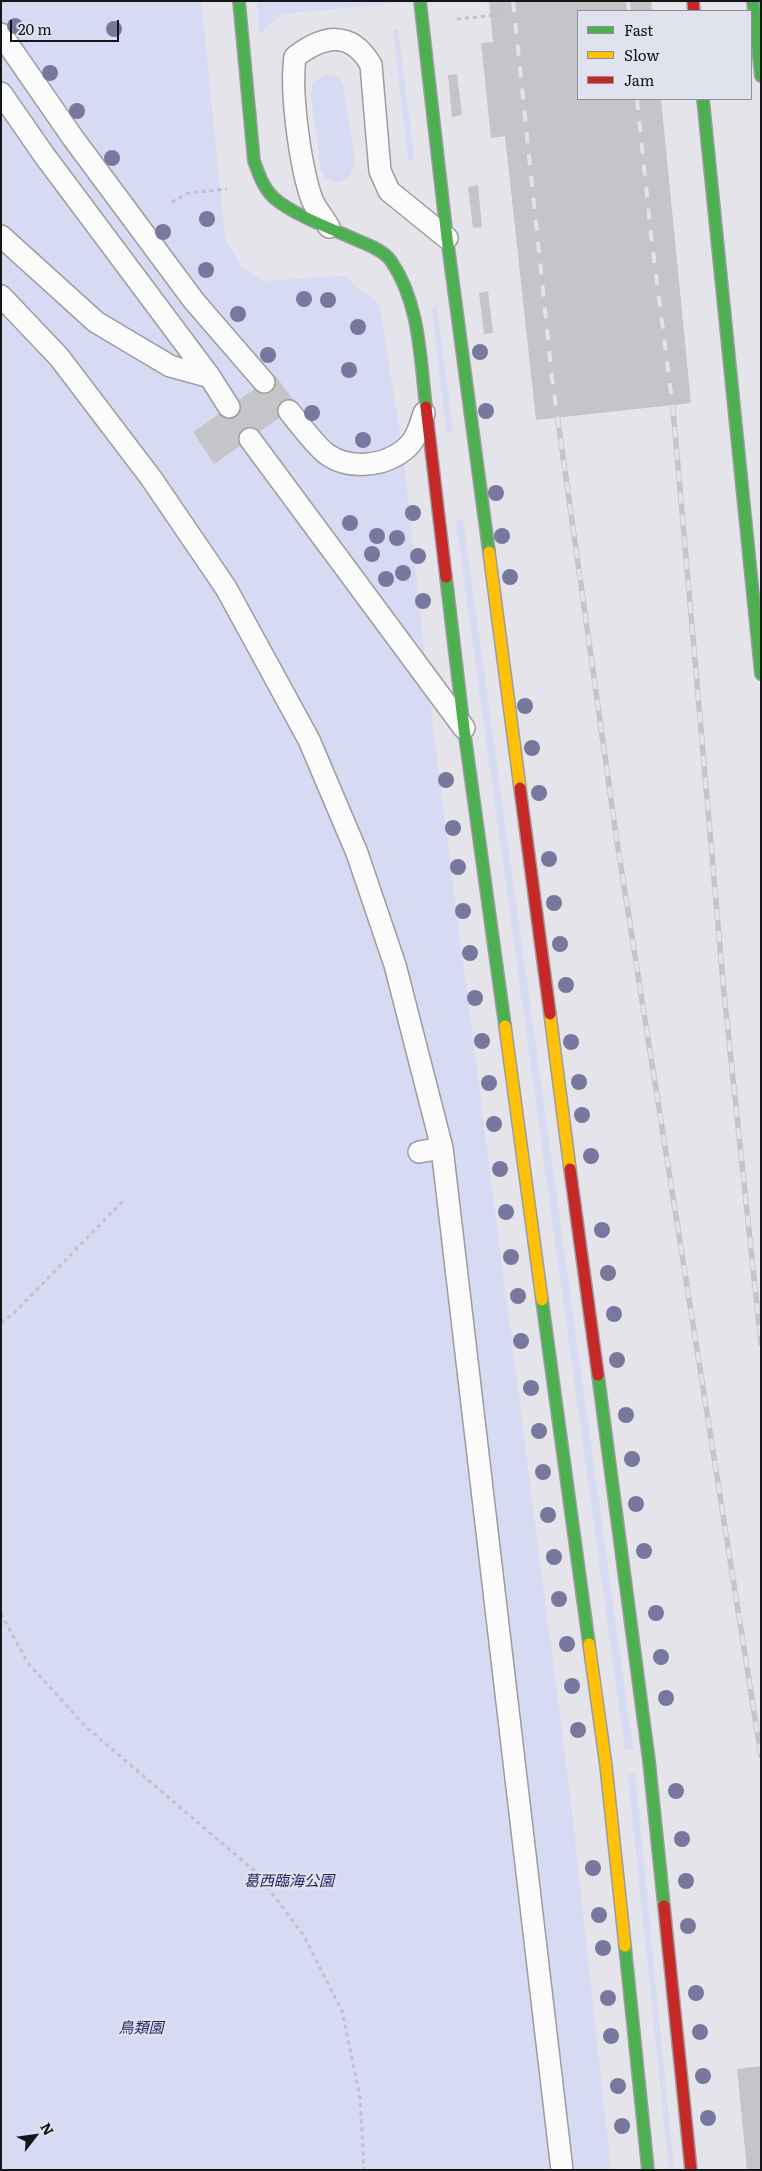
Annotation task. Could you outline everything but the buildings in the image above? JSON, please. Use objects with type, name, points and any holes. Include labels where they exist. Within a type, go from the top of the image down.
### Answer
[{"type":"main road","points":[[239,1],[254,161],[261,180],[273,197],[290,208],[375,248],[390,259],[410,294],[464,729],[606,1766],[648,2170]]},
{"type":"main road","points":[[420,1],[447,238],[649,1761],[691,2170]]},
{"type":"main road","points":[[753,1],[761,76]]},
{"type":"main road","points":[[703,100],[761,674]]},
{"type":"lane","points":[[1,34],[73,138],[194,301],[264,382]]},
{"type":"lane","points":[[330,226],[312,199],[303,163],[292,78],[295,57],[311,45],[332,39],[352,43],[363,52],[371,65],[380,171],[390,191],[447,238]]},
{"type":"lane","points":[[1,93],[44,155],[210,377],[229,407]]},
{"type":"lane","points":[[1,236],[96,322],[170,366],[210,377]]},
{"type":"lane","points":[[1,296],[60,357],[152,478],[226,588],[309,740],[356,853],[395,965],[442,1148],[484,1573],[562,2170]]},
{"type":"lane","points":[[289,411],[327,455],[351,463],[378,464],[405,450],[416,435],[424,413]]},
{"type":"lane","points":[[250,439],[464,729]]},
{"type":"lane","points":[[419,1152],[442,1148]]},
{"type":"path","points":[[457,19],[499,15],[498,1]]},
{"type":"path","points":[[172,202],[188,193],[227,189]]},
{"type":"path","points":[[1,1323],[14,1313],[123,1201]]},
{"type":"path","points":[[1,1614],[28,1663],[86,1727],[257,1873],[304,1936],[342,2011],[360,2097],[364,2170]]},
{"type":"green space","name":"葛西臨海公園","points":[[1,1],[201,1],[225,239],[242,268],[265,281],[344,276],[379,304],[403,452],[428,689],[571,1804],[611,2170],[1,2170]]},
{"type":"green space","points":[[257,1],[395,1],[396,3],[282,14],[260,34]]},
{"type":"green space","points":[[398,29],[414,158],[408,160],[393,30]]},
{"type":"green space","points":[[326,74],[338,77],[343,85],[355,163],[350,175],[339,183],[326,178],[321,170],[311,95],[313,83]]},
{"type":"green space","points":[[437,308],[453,430],[450,433],[446,432],[432,309]]},
{"type":"green space","points":[[463,520],[633,1749],[625,1750],[456,521]]},
{"type":"green space","points":[[635,1774],[674,2170],[669,2170],[628,1775]]},
{"type":"railway","points":[[513,1],[552,378],[616,835],[761,1756]]},
{"type":"railway","points":[[628,1],[629,10]]},
{"type":"railway","points":[[637,100],[651,235],[673,409],[724,993],[761,1344]]},
{"type":"traffic: fast","points":[[239,1],[254,161],[262,181],[270,194],[292,211],[367,244],[384,254],[391,261],[401,277],[413,313],[420,350],[426,407]]},
{"type":"traffic: fast","points":[[420,1],[447,238],[489,552]]},
{"type":"traffic: fast","points":[[753,1],[761,76]]},
{"type":"traffic: fast","points":[[703,100],[761,674]]},
{"type":"traffic: fast","points":[[446,577],[464,729],[505,1026]]},
{"type":"traffic: fast","points":[[542,1300],[589,1644]]},
{"type":"traffic: fast","points":[[598,1375],[649,1761],[664,1906]]},
{"type":"traffic: fast","points":[[625,1946],[648,2170]]},
{"type":"traffic: slow","points":[[489,552],[520,788]]},
{"type":"traffic: slow","points":[[550,1014],[570,1169]]},
{"type":"traffic: slow","points":[[505,1026],[542,1300]]},
{"type":"traffic: slow","points":[[589,1644],[606,1766],[625,1946]]},
{"type":"traffic: jam","points":[[693,1],[694,10]]},
{"type":"traffic: jam","points":[[426,407],[446,577]]},
{"type":"traffic: jam","points":[[520,788],[550,1014]]},
{"type":"traffic: jam","points":[[570,1169],[598,1375]]},
{"type":"traffic: jam","points":[[664,1906],[691,2170]]},
{"type":"park label","name":"鳥類園","points":[[141,2029]]}]
